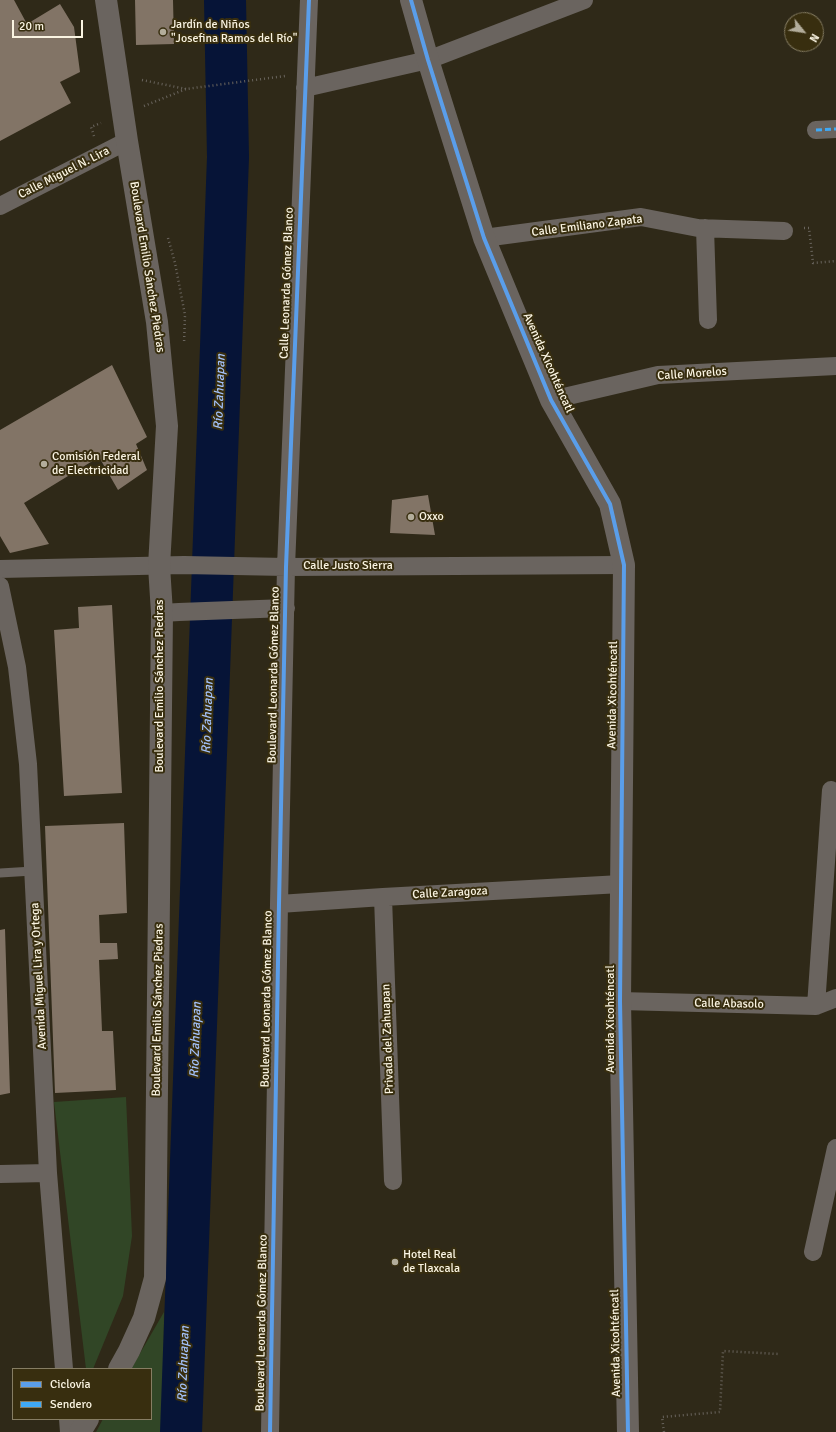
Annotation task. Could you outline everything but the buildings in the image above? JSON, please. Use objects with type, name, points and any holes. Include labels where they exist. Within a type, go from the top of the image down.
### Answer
[{"type":"street","name":"Boulevard Emilio Sánchez Piedras","points":[[106,0],[127,141],[157,322],[167,426],[159,566],[162,614],[155,1278],[144,1318],[129,1351],[119,1368]]},
{"type":"street","name":"Calle Leonarda Gómez Blanco","points":[[286,567],[309,0]]},
{"type":"street","name":"Avenida Xicohténcatl","points":[[411,0],[428,60],[484,238],[551,400],[610,504],[624,565],[620,1001],[628,1432]]},
{"type":"street","points":[[305,88],[428,60],[584,0]]},
{"type":"street","points":[[816,130],[836,130]]},
{"type":"street","name":"Calle Miguel N. Lira","points":[[0,206],[127,141]]},
{"type":"street","name":"Calle Emiliano Zapata","points":[[484,238],[641,217],[698,228],[784,230]]},
{"type":"street","points":[[705,228],[708,320]]},
{"type":"street","name":"Calle Morelos","points":[[551,400],[658,375],[836,366]]},
{"type":"street","name":"Calle Justo Sierra","points":[[0,569],[184,565],[286,567],[624,565]]},
{"type":"street","name":"Boulevard Leonarda Gómez Blanco","points":[[270,1432],[286,567]]},
{"type":"street","name":"Avenida Miguel Lira y Ortega","points":[[0,586],[17,667],[28,764],[48,1172],[64,1368]]},
{"type":"street","points":[[162,614],[286,608]]},
{"type":"street","points":[[816,1006],[831,790]]},
{"type":"street","name":"Calle Zaragoza","points":[[279,904],[621,884]]},
{"type":"street","name":"Privada del Zahuapan","points":[[383,897],[393,1181]]},
{"type":"street","name":"Calle Abasolo","points":[[620,1001],[816,1006],[836,998]]},
{"type":"street","points":[[813,1252],[836,1148]]},
{"type":"street","points":[[0,1174],[48,1172]]},
{"type":"street","points":[[68,1420],[69,1432]]},
{"type":"street","points":[[80,1432],[87,1420]]},
{"type":"lane","points":[[0,873],[34,871]]},
{"type":"path","points":[[124,114],[186,89],[289,76]]},
{"type":"path","points":[[118,78],[126,77],[186,89]]},
{"type":"path","points":[[784,230],[809,228],[813,263],[836,261]]},
{"type":"path","points":[[664,1432],[662,1417],[720,1412],[723,1351],[779,1354]]},
{"type":"green space","points":[[126,1097],[132,1236],[123,1296],[93,1368],[86,1368],[54,1102]]},
{"type":"green space","points":[[164,1312],[163,1432],[96,1432],[102,1420],[152,1420],[152,1368],[132,1368]]},
{"type":"waterway","name":"Río Zahuapan","points":[[181,1432],[228,157],[225,0]]},
{"type":"marked path","points":[[816,130],[836,129]]},
{"type":"cycle path","points":[[270,1432],[286,567],[309,0]]},
{"type":"cycle path","points":[[411,0],[428,60],[484,238],[551,400],[610,504],[624,565],[620,1001],[628,1432]]},
{"type":"place","name":"Jardín de Niños \"Josefina Ramos del Río\"","points":[[163,32]]},
{"type":"place","name":"Comisión Federal de Electricidad","points":[[44,464]]},
{"type":"place","name":"Oxxo","points":[[411,517]]},
{"type":"place","name":"Hotel Real de Tlaxcala","points":[[395,1262]]}]
